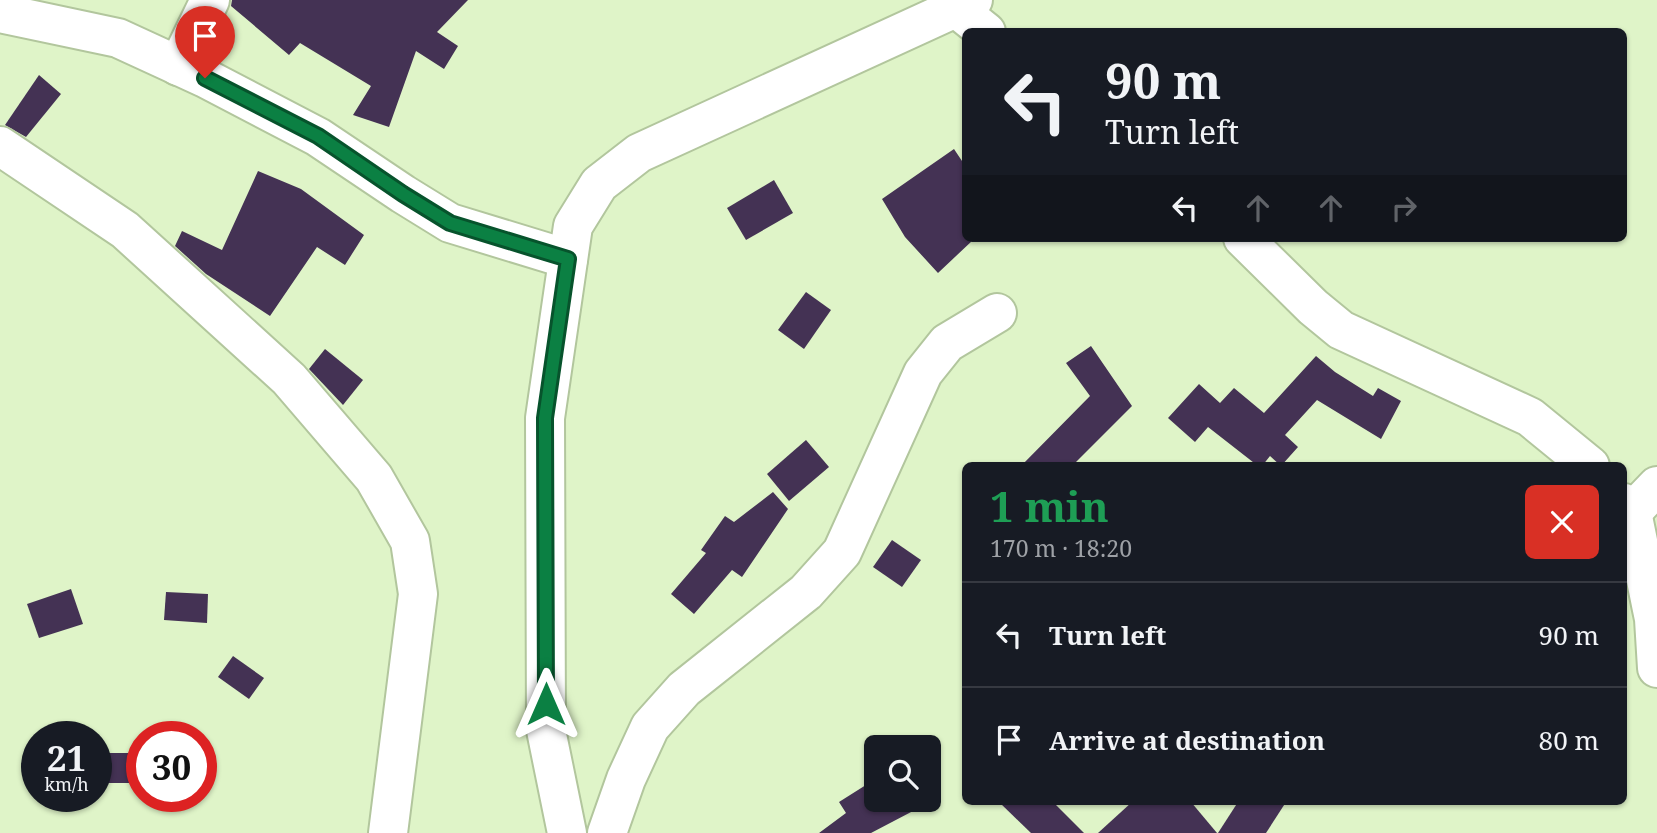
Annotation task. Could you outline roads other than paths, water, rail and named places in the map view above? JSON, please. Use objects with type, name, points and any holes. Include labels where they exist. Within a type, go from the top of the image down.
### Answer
[{"type":"street","points":[[178,66],[210,0]]},
{"type":"street","points":[[566,833],[546,730],[545,418],[573,226],[599,184],[639,153],[965,4],[983,28]]},
{"type":"street","points":[[0,13],[118,38],[318,136],[450,223],[568,259]]},
{"type":"street","points":[[0,146],[125,230],[289,379],[374,478],[410,541],[418,594],[388,833]]},
{"type":"street","points":[[1247,242],[1313,307],[1341,330],[1530,417],[1585,462]]},
{"type":"street","points":[[607,833],[626,779],[650,727],[684,688],[806,592],[842,552],[923,373],[947,343],[997,313]]},
{"type":"street","points":[[1638,500],[1654,619],[1657,668]]}]
